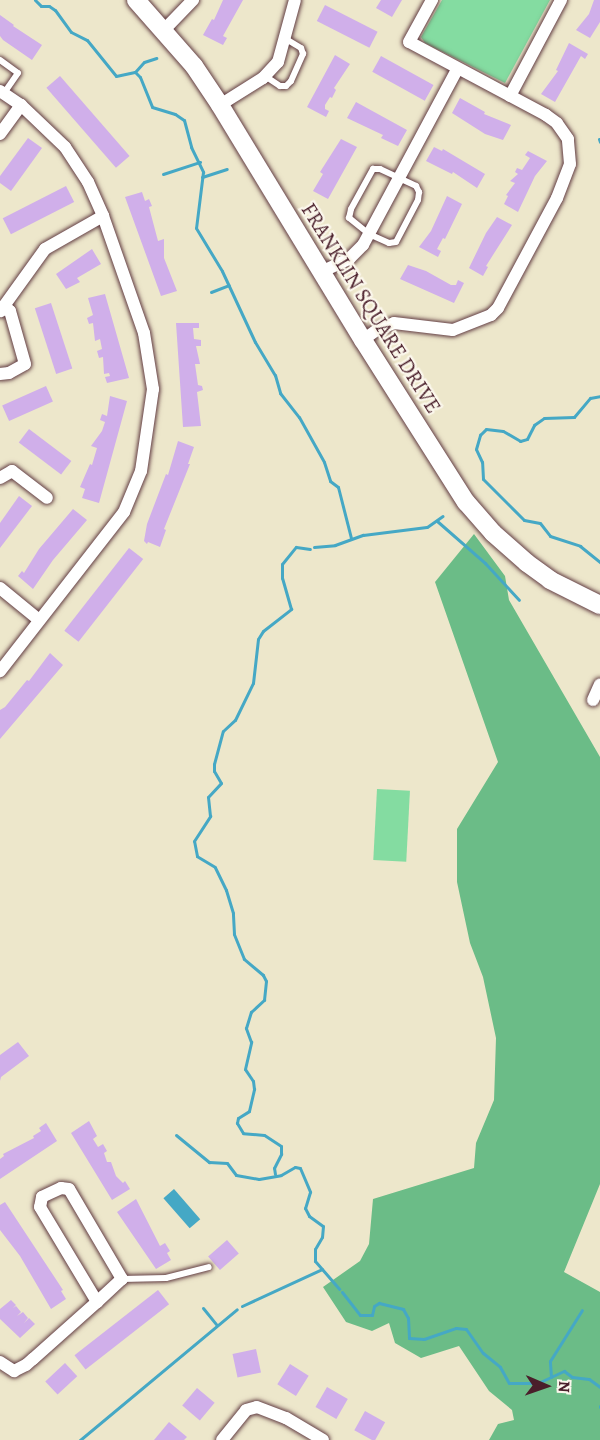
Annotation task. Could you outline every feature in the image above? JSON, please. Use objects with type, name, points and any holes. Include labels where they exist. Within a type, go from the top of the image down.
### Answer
[{"type":"street","name":"FRANKLIN SQUARE DRIVE","points":[[136,0],[194,66],[220,105],[453,485],[480,519],[508,548],[550,580],[600,605]]},
{"type":"street","points":[[164,30],[193,0]]},
{"type":"street","points":[[220,105],[265,76],[278,62],[295,0]]},
{"type":"street","points":[[363,340],[377,330],[394,323],[453,330],[486,319],[498,308],[557,198],[568,172],[571,153],[568,139],[557,123],[409,42],[432,0]]},
{"type":"street","points":[[510,96],[561,0]]},
{"type":"street","points":[[321,272],[349,259],[369,234],[458,70]]},
{"type":"street","points":[[0,671],[124,512],[141,471],[153,389],[150,353],[103,216],[88,182],[65,147],[21,105],[2,92]]},
{"type":"street","points":[[0,134],[21,105]]},
{"type":"street","points":[[0,374],[9,373],[24,364],[14,320],[2,309],[45,249],[103,216]]},
{"type":"street","points":[[0,478],[12,471],[47,498]]},
{"type":"street","points":[[0,588],[39,620]]},
{"type":"street","points":[[593,700],[600,686]]},
{"type":"street","points":[[0,1362],[14,1371],[26,1365],[97,1302],[122,1279],[69,1189],[61,1188],[42,1197],[40,1207],[55,1236],[97,1302]]},
{"type":"street","points":[[222,1440],[246,1410],[257,1407],[286,1418],[323,1440]]},
{"type":"lane","points":[[265,76],[280,86],[285,86],[291,81],[303,54],[301,48],[286,39]]},
{"type":"lane","points":[[0,60],[18,73],[2,92]]},
{"type":"lane","points":[[373,169],[380,169],[416,186],[419,192],[418,200],[396,242],[389,243],[369,234],[351,222],[349,218],[351,209],[373,169]]},
{"type":"lane","points":[[122,1279],[166,1278],[209,1267]]},
{"type":"green space","points":[[442,0],[550,0],[505,83],[425,43],[421,37]]},
{"type":"green space","points":[[474,534],[505,576],[509,600],[600,757],[600,1184],[564,1272],[600,1292],[600,1440],[489,1440],[498,1424],[514,1420],[512,1410],[489,1391],[459,1346],[421,1358],[395,1343],[389,1323],[372,1331],[346,1322],[323,1287],[360,1261],[369,1244],[373,1199],[474,1168],[476,1143],[494,1100],[496,1038],[483,977],[470,943],[457,882],[457,829],[498,762],[435,582]]},
{"type":"green space","points":[[377,789],[410,791],[406,862],[373,860]]},
{"type":"water","points":[[174,1189],[200,1219],[190,1228],[163,1198]]},
{"type":"building","points":[[223,0],[243,0],[223,36],[227,38],[223,45],[203,35],[212,19],[214,20]]},
{"type":"building","points":[[381,0],[402,0],[392,17],[376,8]]},
{"type":"building","points":[[594,0],[600,0],[600,22],[590,38],[576,30],[589,14]]},
{"type":"building","points":[[325,5],[378,32],[369,48],[317,21]]},
{"type":"building","points":[[0,15],[42,45],[32,60],[0,36]]},
{"type":"building","points":[[569,43],[588,54],[585,59],[581,56],[555,102],[541,94],[558,71],[556,70]]},
{"type":"building","points":[[335,55],[350,64],[334,88],[336,90],[332,98],[330,97],[325,105],[325,109],[329,111],[326,117],[307,107]]},
{"type":"building","points":[[381,56],[433,85],[425,101],[372,72]]},
{"type":"building","points":[[60,76],[130,156],[116,168],[46,88]]},
{"type":"building","points":[[460,98],[485,112],[484,114],[511,125],[503,140],[485,134],[452,113]]},
{"type":"building","points":[[356,102],[407,130],[398,146],[381,138],[383,135],[347,118]]},
{"type":"building","points":[[28,138],[42,148],[11,191],[0,183],[0,176]]},
{"type":"building","points":[[341,139],[357,147],[328,199],[313,191],[323,174],[320,172]]},
{"type":"building","points":[[434,147],[442,151],[443,149],[485,174],[477,188],[453,172],[452,174],[426,161]]},
{"type":"building","points":[[528,151],[547,161],[535,176],[518,212],[504,204],[508,196],[506,195],[515,183],[510,181],[518,174],[515,172],[517,168],[522,170],[530,158],[525,155]]},
{"type":"building","points":[[66,186],[74,202],[11,234],[3,218]]},
{"type":"building","points":[[142,192],[145,201],[149,199],[152,206],[149,207],[158,241],[164,239],[164,258],[177,291],[161,296],[125,197]]},
{"type":"building","points":[[447,196],[462,204],[445,239],[443,238],[437,249],[441,251],[438,257],[419,247],[431,231]]},
{"type":"building","points":[[497,217],[512,225],[486,266],[488,267],[483,276],[469,268],[486,233]]},
{"type":"building","points":[[92,249],[101,264],[77,278],[80,282],[66,289],[56,274]]},
{"type":"building","points":[[408,265],[426,271],[451,285],[456,285],[458,280],[464,283],[454,303],[400,279]]},
{"type":"building","points":[[105,294],[129,378],[107,383],[105,377],[110,376],[109,373],[104,374],[103,357],[99,358],[97,351],[102,349],[100,339],[95,341],[93,323],[89,324],[87,318],[93,315],[88,298]]},
{"type":"building","points":[[51,303],[72,369],[56,374],[35,308]]},
{"type":"building","points":[[176,323],[199,323],[199,328],[193,328],[194,339],[201,340],[201,346],[196,346],[200,364],[195,364],[198,385],[202,386],[203,390],[197,392],[201,426],[183,427]]},
{"type":"building","points":[[46,386],[53,402],[9,421],[2,406]]},
{"type":"building","points":[[110,396],[127,401],[99,503],[82,498],[85,489],[80,487],[90,464],[92,465],[97,448],[91,446],[102,431],[105,422],[100,420],[102,414],[107,416]]},
{"type":"building","points":[[29,429],[71,461],[61,474],[19,443]]},
{"type":"building","points":[[178,441],[194,447],[188,464],[190,464],[164,529],[166,530],[160,547],[148,542],[147,544],[144,541],[147,524],[166,474],[168,475]]},
{"type":"building","points":[[19,496],[32,506],[0,548],[0,523]]},
{"type":"building","points":[[73,509],[87,520],[53,560],[33,589],[18,576],[22,571],[24,573],[39,549]]},
{"type":"building","points":[[129,548],[143,559],[79,642],[64,631]]},
{"type":"building","points":[[50,653],[63,665],[0,739],[0,710],[27,680],[29,681]]},
{"type":"building","points":[[18,1042],[29,1056],[1,1077],[0,1081],[0,1055]]},
{"type":"building","points":[[89,1121],[97,1136],[93,1139],[98,1147],[103,1144],[107,1151],[104,1153],[107,1162],[111,1162],[116,1176],[123,1183],[125,1181],[130,1189],[112,1200],[71,1133]]},
{"type":"building","points":[[46,1123],[57,1141],[0,1179],[0,1159],[4,1156],[3,1154],[34,1138],[33,1136],[41,1131],[39,1128]]},
{"type":"building","points":[[136,1199],[160,1246],[165,1243],[170,1251],[167,1253],[171,1260],[156,1269],[117,1212]]},
{"type":"building","points":[[5,1202],[63,1290],[61,1291],[66,1299],[51,1309],[20,1256],[0,1230],[0,1205]]},
{"type":"building","points":[[227,1240],[239,1254],[220,1270],[208,1256]]},
{"type":"building","points":[[158,1290],[169,1304],[86,1369],[74,1355]]},
{"type":"building","points":[[11,1300],[16,1305],[13,1308],[16,1306],[21,1312],[17,1316],[23,1312],[28,1318],[24,1323],[29,1318],[35,1324],[20,1338],[0,1319],[0,1309]]},
{"type":"building","points":[[256,1349],[261,1372],[238,1377],[233,1354]]},
{"type":"building","points":[[65,1363],[77,1376],[58,1395],[45,1381]]},
{"type":"building","points":[[290,1364],[309,1376],[296,1396],[277,1384]]},
{"type":"building","points":[[327,1387],[348,1399],[336,1419],[316,1407]]},
{"type":"building","points":[[197,1388],[215,1403],[200,1420],[182,1406]]},
{"type":"building","points":[[365,1411],[385,1422],[375,1440],[354,1430]]},
{"type":"building","points":[[169,1422],[187,1437],[184,1440],[154,1440]]},
{"type":"waterway","points":[[35,0],[41,6],[49,6],[55,10],[71,32],[87,40],[116,76],[135,72],[144,62],[156,58]]},
{"type":"waterway","points":[[135,72],[140,77],[152,107],[175,114],[184,120],[191,147],[203,172],[196,228],[222,271],[255,342],[275,375],[280,393],[299,417],[324,462],[330,481],[338,487],[351,538]]},
{"type":"waterway","points":[[163,174],[200,162]]},
{"type":"waterway","points":[[202,177],[227,169]]},
{"type":"waterway","points":[[211,292],[229,285]]},
{"type":"waterway","points":[[483,479],[482,462],[476,449],[480,435],[486,429],[503,431],[520,441],[527,439],[534,425],[544,418],[574,417],[590,398],[600,396]]},
{"type":"waterway","points":[[483,479],[524,520],[540,523],[550,536],[580,546],[600,562]]},
{"type":"waterway","points":[[314,547],[335,545],[363,535],[427,527],[443,516]]},
{"type":"waterway","points":[[437,521],[485,563],[519,600]]},
{"type":"waterway","points":[[275,1174],[274,1168],[281,1154],[281,1146],[264,1135],[243,1133],[237,1123],[238,1118],[249,1111],[254,1089],[253,1081],[245,1069],[251,1042],[246,1028],[251,1012],[264,1000],[266,981],[263,975],[244,959],[234,934],[233,913],[226,890],[215,867],[197,856],[194,841],[210,816],[208,797],[221,783],[214,771],[214,764],[223,731],[235,720],[253,683],[258,639],[263,631],[291,609],[282,578],[282,564],[296,547],[310,549]]},
{"type":"waterway","points":[[176,1135],[209,1162],[227,1163],[236,1175],[259,1179],[281,1175],[295,1167],[300,1168],[310,1192],[305,1208],[309,1216],[323,1226],[322,1237],[315,1249],[315,1261],[339,1289]]},
{"type":"waterway","points":[[242,1306],[322,1269]]},
{"type":"waterway","points":[[342,1292],[360,1315],[372,1315],[374,1306],[379,1303],[403,1309],[408,1318],[409,1338],[424,1339],[456,1328],[466,1329],[483,1353],[500,1367],[509,1383],[538,1383],[564,1371],[572,1377],[589,1379],[600,1387]]},
{"type":"waterway","points":[[203,1308],[217,1325]]},
{"type":"waterway","points":[[80,1440],[237,1309]]},
{"type":"waterway","points":[[551,1377],[550,1361],[582,1310]]}]
